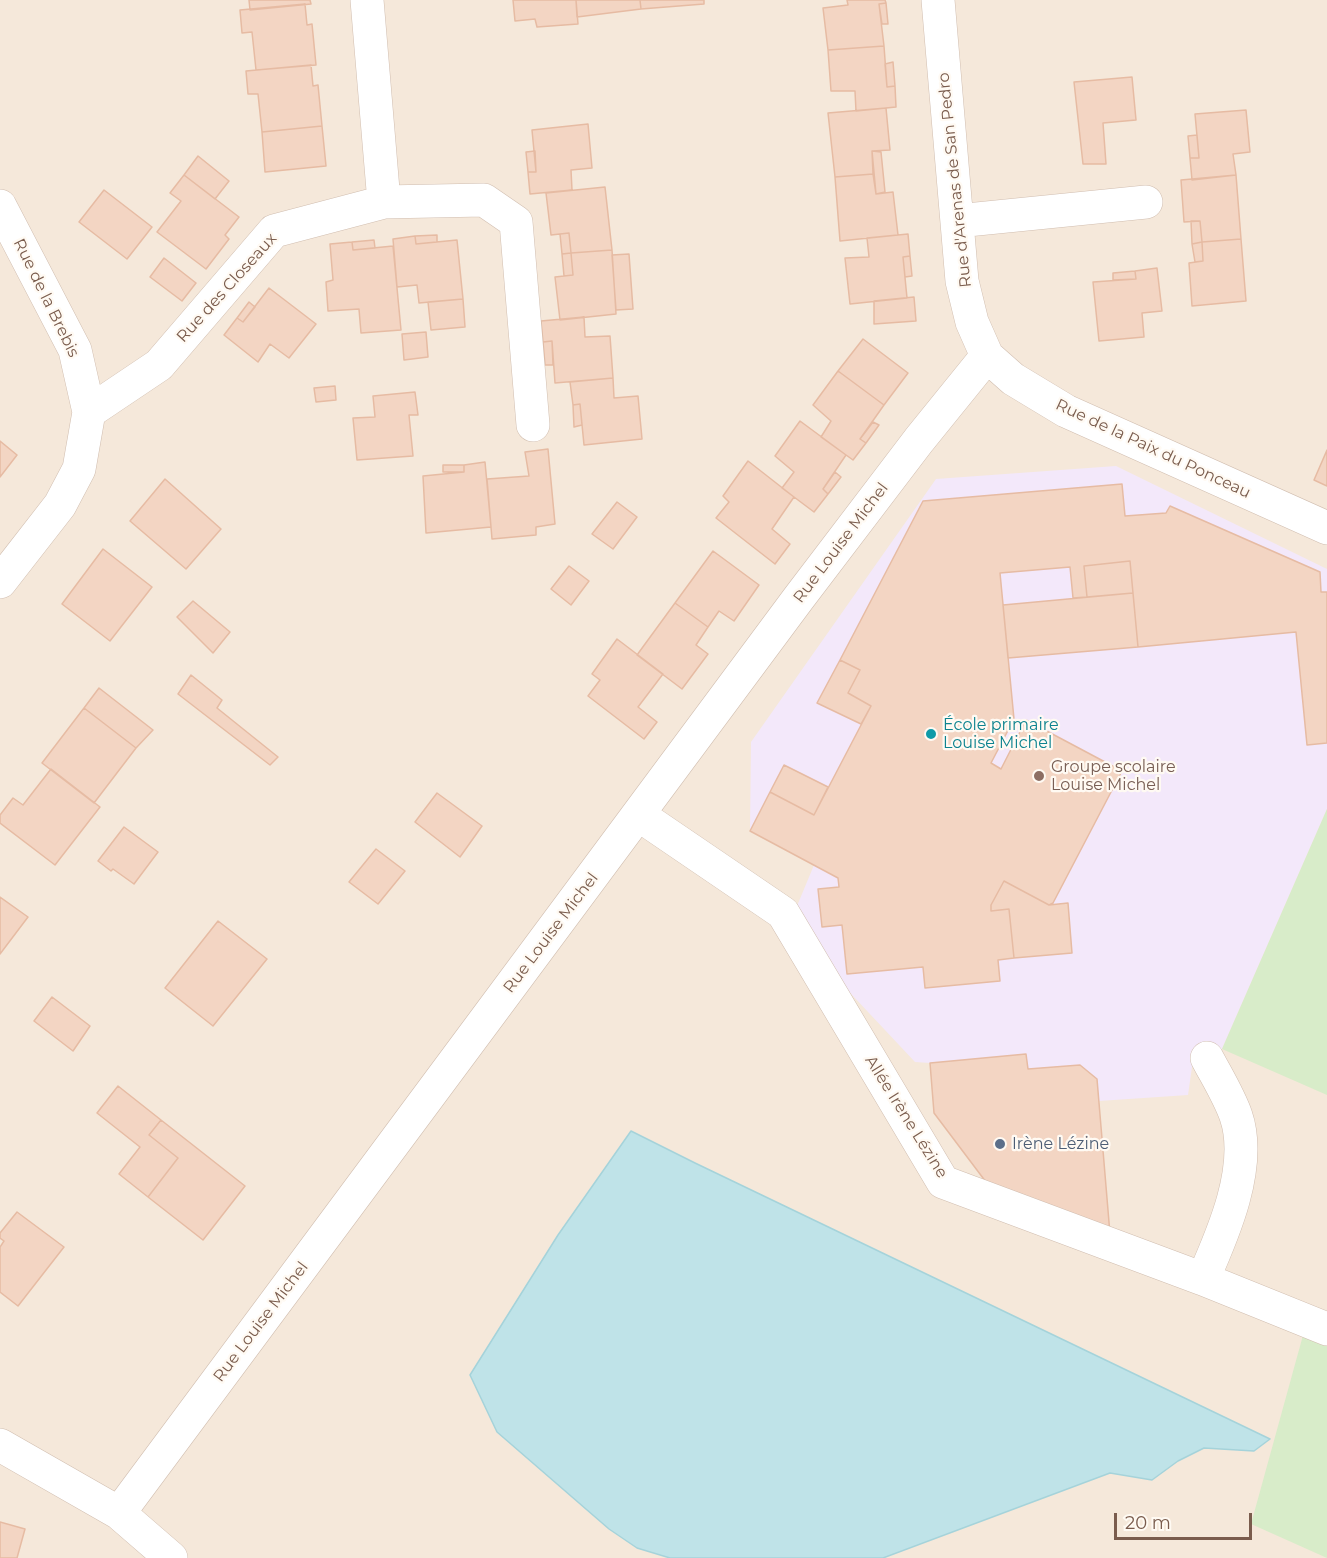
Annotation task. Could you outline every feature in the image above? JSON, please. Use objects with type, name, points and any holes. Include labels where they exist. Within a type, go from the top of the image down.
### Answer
[{"type":"street","points":[[367,0],[384,202]]},
{"type":"street","name":"Rue d'Arenas de San Pedro","points":[[938,0],[962,281],[972,322],[987,356]]},
{"type":"street","name":"Rue des Closeaux","points":[[89,411],[159,365],[274,231],[384,202],[484,200],[516,222],[533,425]]},
{"type":"street","points":[[957,221],[1146,202]]},
{"type":"street","name":"Rue de la Brebis","points":[[0,206],[75,350],[89,411],[80,469],[60,505],[0,582]]},
{"type":"street","name":"Rue de la Paix du Ponceau","points":[[987,356],[1013,379],[1066,411],[1327,528]]},
{"type":"street","name":"Rue Louise Michel","points":[[119,1513],[798,599],[919,440],[987,356]]},
{"type":"street","name":"Allée Irène Lézine","points":[[639,815],[783,913],[943,1182],[1203,1279],[1327,1329]]},
{"type":"street","points":[[1203,1279],[1224,1230],[1234,1197],[1240,1150],[1236,1116],[1207,1058]]},
{"type":"street","points":[[0,1445],[119,1513],[171,1558]]},
{"type":"shaded area","points":[[0,0],[1327,0],[1327,1558],[0,1558]]},
{"type":"shaded area","name":"Groupe scolaire Louise Michel","points":[[1116,466],[1327,569],[1327,809],[1222,1049],[1192,1067],[1188,1095],[1099,1101],[1097,1079],[1080,1065],[1028,1069],[1026,1054],[930,1063],[915,1062],[838,980],[797,906],[814,865],[750,831],[751,742],[936,479]]},
{"type":"green space","points":[[1327,809],[1327,1095],[1222,1049]]},
{"type":"green space","points":[[1305,1328],[1327,1338],[1327,1558],[1251,1524]]},
{"type":"water","points":[[631,1131],[1270,1439],[1254,1451],[1204,1448],[1178,1461],[1152,1480],[1110,1473],[883,1558],[670,1558],[637,1548],[609,1529],[497,1432],[470,1375],[558,1235]]},
{"type":"building","points":[[249,0],[310,0],[311,4],[250,10]]},
{"type":"building","points":[[513,0],[576,0],[578,24],[537,27],[535,19],[515,21]]},
{"type":"building","points":[[576,0],[640,0],[641,9],[577,17]]},
{"type":"building","points":[[640,0],[704,0],[704,4],[641,9]]},
{"type":"building","points":[[847,0],[885,0],[886,3],[879,4],[884,46],[828,50],[823,8],[848,5]]},
{"type":"building","points":[[886,3],[888,24],[882,24],[879,4]]},
{"type":"building","points":[[305,4],[307,25],[312,24],[316,65],[256,70],[252,32],[242,33],[240,10]]},
{"type":"building","points":[[884,46],[887,87],[895,86],[896,107],[856,111],[855,91],[831,91],[828,50]]},
{"type":"building","points":[[893,62],[895,86],[887,87],[885,64]]},
{"type":"building","points":[[311,65],[313,86],[318,85],[322,126],[262,132],[258,94],[248,94],[246,71]]},
{"type":"building","points":[[1132,77],[1136,120],[1103,123],[1106,164],[1083,164],[1074,82]]},
{"type":"building","points":[[886,108],[890,150],[872,151],[873,174],[835,177],[828,113]]},
{"type":"building","points":[[1246,110],[1250,152],[1233,154],[1236,175],[1192,180],[1190,158],[1199,158],[1195,114]]},
{"type":"building","points":[[588,124],[592,168],[571,170],[572,190],[530,194],[528,172],[536,172],[532,130]]},
{"type":"building","points":[[322,126],[326,166],[265,172],[262,132]]},
{"type":"building","points":[[1197,135],[1199,158],[1190,158],[1188,136]]},
{"type":"building","points":[[535,151],[536,172],[528,172],[526,152]]},
{"type":"building","points":[[872,151],[881,152],[885,192],[876,194]]},
{"type":"building","points":[[198,156],[229,181],[215,199],[184,175]]},
{"type":"building","points":[[873,174],[876,194],[893,192],[898,235],[840,241],[835,177]]},
{"type":"building","points":[[184,175],[239,217],[225,235],[229,239],[206,269],[157,232],[181,201],[170,193]]},
{"type":"building","points":[[1236,175],[1241,239],[1202,242],[1200,221],[1184,222],[1181,180]]},
{"type":"building","points":[[605,187],[612,250],[571,253],[569,233],[551,235],[546,193]]},
{"type":"building","points":[[104,190],[152,227],[127,259],[79,222]]},
{"type":"building","points":[[1191,221],[1200,221],[1202,242],[1192,244]]},
{"type":"building","points":[[569,233],[571,253],[562,254],[560,234]]},
{"type":"building","points":[[908,234],[910,256],[903,257],[907,298],[850,304],[845,258],[869,257],[867,238]]},
{"type":"building","points":[[437,235],[437,242],[416,244],[415,236]]},
{"type":"building","points":[[415,236],[416,244],[457,240],[463,299],[419,303],[417,285],[397,287],[393,239]]},
{"type":"building","points":[[1241,239],[1246,301],[1192,306],[1189,263],[1203,261],[1202,242]]},
{"type":"building","points":[[374,240],[375,248],[353,250],[352,242]]},
{"type":"building","points":[[352,242],[353,250],[393,246],[401,330],[361,333],[359,309],[328,311],[326,282],[333,280],[330,244]]},
{"type":"building","points":[[1202,242],[1203,261],[1195,262],[1192,244]]},
{"type":"building","points":[[612,250],[616,314],[560,320],[555,277],[573,275],[571,253]]},
{"type":"building","points":[[571,253],[573,275],[564,276],[562,254]]},
{"type":"building","points":[[629,254],[633,309],[616,310],[612,255]]},
{"type":"building","points":[[910,256],[912,276],[905,277],[903,257]]},
{"type":"building","points":[[164,258],[196,283],[182,301],[150,277]]},
{"type":"building","points":[[1157,268],[1162,311],[1142,313],[1144,337],[1099,341],[1093,282],[1136,279],[1135,271]]},
{"type":"building","points":[[1135,271],[1136,279],[1113,280],[1113,273]]},
{"type":"building","points":[[269,288],[316,324],[289,358],[270,344],[258,362],[224,335],[237,318],[243,322]]},
{"type":"building","points":[[914,297],[916,321],[874,324],[874,301]]},
{"type":"building","points":[[463,299],[465,327],[431,330],[428,302]]},
{"type":"building","points":[[249,302],[255,307],[243,322],[237,318]]},
{"type":"building","points":[[584,317],[585,337],[610,336],[613,378],[555,383],[552,341],[543,342],[541,321]]},
{"type":"building","points":[[426,332],[428,357],[404,360],[402,334]]},
{"type":"building","points":[[863,339],[908,373],[884,405],[838,371]]},
{"type":"building","points":[[552,341],[553,365],[545,365],[543,342]]},
{"type":"building","points":[[838,371],[884,405],[860,439],[866,443],[853,460],[821,437],[831,421],[813,405]]},
{"type":"building","points":[[613,378],[614,398],[638,396],[642,439],[584,445],[580,404],[573,405],[570,382]]},
{"type":"building","points":[[335,386],[336,400],[316,402],[314,388]]},
{"type":"building","points":[[415,392],[418,415],[409,415],[413,456],[357,460],[353,418],[375,417],[373,396]]},
{"type":"building","points":[[580,404],[582,425],[574,427],[573,405]]},
{"type":"building","points":[[800,421],[846,455],[823,489],[828,494],[814,512],[782,488],[794,472],[775,456]]},
{"type":"building","points":[[873,422],[879,425],[866,443],[860,439]]},
{"type":"building","points":[[0,441],[17,455],[0,477]]},
{"type":"building","points":[[548,449],[555,524],[536,527],[536,535],[492,539],[487,479],[529,476],[525,452]]},
{"type":"building","points":[[1327,450],[1327,486],[1314,480]]},
{"type":"building","points":[[748,461],[794,497],[772,529],[790,544],[775,564],[716,518],[729,502],[723,496]]},
{"type":"building","points":[[485,462],[491,527],[426,533],[423,476],[464,472],[464,465]]},
{"type":"building","points":[[443,465],[464,465],[464,472],[443,472]]},
{"type":"building","points":[[835,472],[841,477],[828,494],[823,489]]},
{"type":"building","points":[[165,479],[221,529],[186,569],[130,521]]},
{"type":"building","name":"École primaire Louise Michel","points":[[1122,484],[1125,516],[1166,513],[1170,506],[1320,572],[1321,592],[1327,592],[1327,743],[1307,745],[1296,632],[1138,647],[1130,561],[1084,566],[1087,597],[1073,598],[1070,567],[1000,573],[1014,719],[991,763],[1001,769],[1026,720],[1122,771],[1053,903],[1049,905],[1004,881],[991,905],[991,911],[1009,909],[1014,958],[998,960],[1000,981],[925,988],[923,967],[847,974],[842,925],[822,927],[818,889],[839,887],[838,878],[750,831],[770,792],[814,815],[871,706],[848,693],[860,670],[840,660],[923,501]]},
{"type":"building","points":[[617,502],[637,517],[613,549],[592,534]]},
{"type":"building","points":[[103,549],[152,587],[110,641],[62,604]]},
{"type":"building","points":[[713,551],[759,585],[734,621],[719,611],[708,627],[675,603]]},
{"type":"building","points":[[1130,561],[1133,593],[1087,597],[1084,566]]},
{"type":"building","points":[[569,566],[589,581],[571,605],[551,589]]},
{"type":"building","points":[[1133,593],[1138,647],[1008,658],[1003,605]]},
{"type":"building","points":[[193,601],[230,632],[213,653],[177,617]]},
{"type":"building","points":[[675,603],[708,627],[696,645],[708,654],[682,689],[637,655]]},
{"type":"building","points":[[617,639],[663,674],[638,707],[657,722],[644,739],[588,696],[600,680],[592,674]]},
{"type":"building","points":[[840,660],[860,670],[848,693],[871,706],[861,724],[817,703]]},
{"type":"building","points":[[191,675],[222,700],[217,708],[278,757],[270,765],[178,694]]},
{"type":"building","points":[[99,688],[153,730],[136,748],[84,708]]},
{"type":"building","points":[[84,708],[136,748],[94,803],[42,763]]},
{"type":"building","points":[[784,765],[828,787],[814,815],[770,792]]},
{"type":"building","points":[[51,769],[100,807],[55,865],[0,823],[0,815],[13,798],[23,805]]},
{"type":"building","points":[[437,793],[482,826],[460,857],[415,822]]},
{"type":"building","points":[[124,827],[158,852],[134,884],[98,861]]},
{"type":"building","points":[[376,849],[405,871],[378,904],[349,882]]},
{"type":"building","points":[[1004,881],[1049,905],[1068,903],[1072,953],[1014,958],[1009,909],[991,911],[991,905]]},
{"type":"building","points":[[0,897],[28,917],[0,954]]},
{"type":"building","points":[[218,921],[267,959],[213,1026],[165,988]]},
{"type":"building","points":[[52,997],[90,1026],[73,1051],[34,1021]]},
{"type":"building","points":[[1026,1054],[1028,1069],[1080,1065],[1097,1079],[1110,1234],[989,1186],[934,1113],[930,1063]]},
{"type":"building","points":[[118,1086],[161,1120],[149,1135],[178,1158],[148,1197],[119,1174],[140,1147],[97,1113]]},
{"type":"building","points":[[161,1120],[245,1186],[203,1240],[148,1197],[178,1158],[149,1135]]},
{"type":"building","points":[[17,1212],[64,1247],[18,1306],[0,1292],[0,1247],[4,1241],[0,1238],[0,1233]]},
{"type":"building","points":[[0,1522],[25,1529],[17,1558],[0,1558]]},
{"type":"place","name":"École primaire Louise Michel","points":[[931,734]]},
{"type":"place","name":"Groupe scolaire Louise Michel","points":[[1039,776]]},
{"type":"place","name":"Irène Lézine","points":[[1000,1144]]}]
